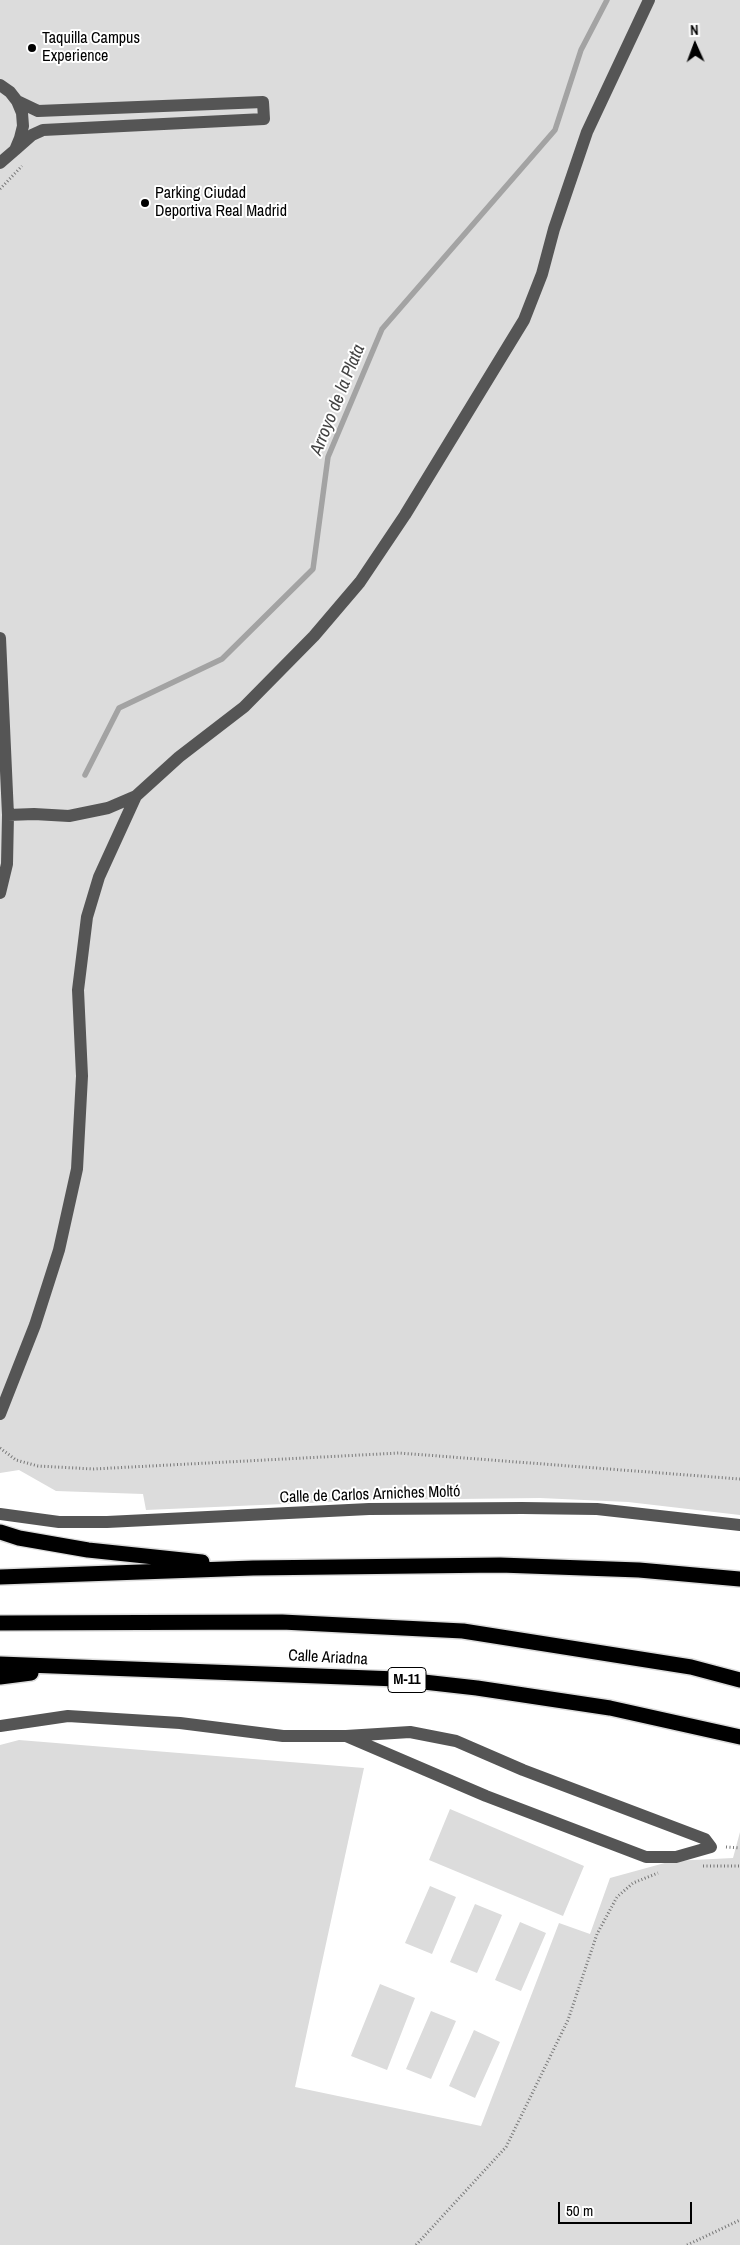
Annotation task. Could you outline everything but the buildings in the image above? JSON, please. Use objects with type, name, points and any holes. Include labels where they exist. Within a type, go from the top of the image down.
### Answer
[{"type":"highway","points":[[0,1532],[19,1538],[88,1550],[253,1568]]},
{"type":"highway","points":[[0,1577],[253,1568],[500,1565],[639,1570],[740,1579]]},
{"type":"highway","name":"Calle Ariadna","points":[[0,1623],[282,1622],[463,1631],[691,1667],[740,1680]]},
{"type":"highway","name":"Calle Ariadna","points":[[0,1664],[397,1679],[478,1688],[610,1708],[740,1737]]},
{"type":"highway","points":[[0,1676],[86,1666]]},
{"type":"street","points":[[8,815],[69,816],[108,808],[136,796],[179,757],[244,707],[314,636],[360,582],[405,515],[524,320],[542,274],[554,229],[587,132],[649,0]]},
{"type":"street","points":[[1,84],[17,101],[22,113],[23,126],[20,138],[5,161]]},
{"type":"street","points":[[5,161],[32,135],[44,130],[264,119],[263,102],[38,111],[17,101]]},
{"type":"street","points":[[0,638],[8,815],[7,864],[0,893]]},
{"type":"street","points":[[0,1414],[34,1325],[59,1250],[77,1169],[82,1076],[78,990],[86,917],[99,877],[136,796]]},
{"type":"street","name":"Calle de Carlos Arniches Moltó","points":[[0,1514],[59,1522],[107,1522],[369,1509],[597,1509],[740,1525]]},
{"type":"street","points":[[0,1726],[68,1716],[180,1723],[283,1736],[346,1736],[410,1732],[456,1740],[524,1770],[705,1839],[711,1847],[676,1857],[646,1857],[486,1796],[346,1736]]},
{"type":"path","points":[[0,1448],[16,1460],[38,1466],[93,1469],[399,1453],[740,1479]]},
{"type":"path","points":[[701,1866],[740,1866]]},
{"type":"path","points":[[416,2245],[506,2147],[568,2020],[597,1934],[617,1897],[633,1883],[664,1871]]},
{"type":"path","points":[[687,2245],[740,2220]]},
{"type":"shaded area","points":[[0,0],[740,0],[740,1515],[628,1502],[540,1498],[375,1500],[146,1510],[143,1494],[56,1491],[19,1470],[0,1473]]},
{"type":"shaded area","points":[[19,1740],[364,1768],[295,2087],[481,2126],[559,1923],[590,1934],[610,1878],[672,1861],[733,1858],[740,1832],[740,2245],[0,2245],[0,1745]]},
{"type":"shaded area","points":[[450,1809],[584,1866],[563,1916],[429,1860]]},
{"type":"shaded area","points":[[430,1886],[456,1897],[432,1954],[405,1943]]},
{"type":"shaded area","points":[[475,1904],[502,1915],[477,1973],[450,1962]]},
{"type":"shaded area","points":[[520,1922],[546,1933],[521,1991],[495,1980]]},
{"type":"shaded area","points":[[380,1984],[415,1998],[387,2070],[351,2056]]},
{"type":"shaded area","points":[[431,2011],[456,2021],[431,2079],[406,2069]]},
{"type":"shaded area","points":[[474,2030],[500,2042],[475,2098],[449,2086]]},
{"type":"waterway","name":"Arroyo de la Plata","points":[[85,775],[119,708],[222,659],[313,569],[328,457],[382,329],[555,130],[581,50],[607,0]]},
{"type":"place","name":"Taquilla Campus Experience","points":[[32,48]]},
{"type":"place","name":"Parking Ciudad Deportiva Real Madrid","points":[[145,203]]}]
